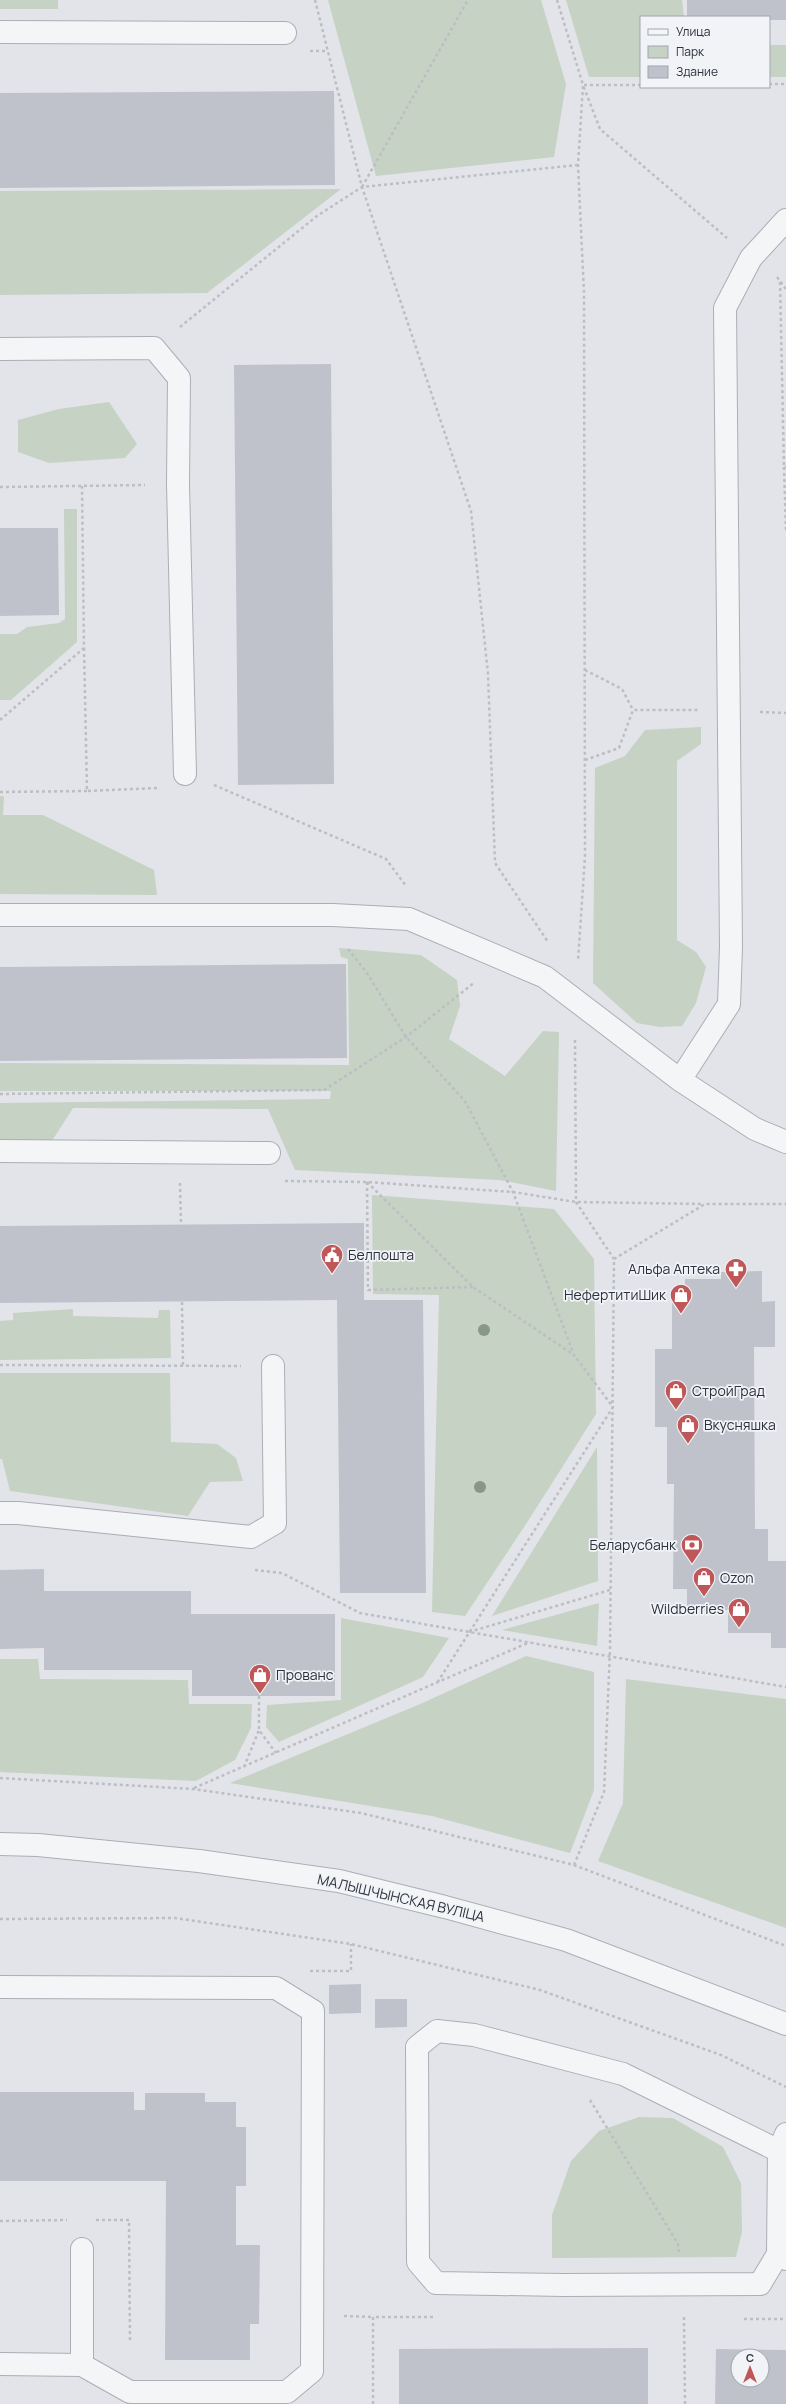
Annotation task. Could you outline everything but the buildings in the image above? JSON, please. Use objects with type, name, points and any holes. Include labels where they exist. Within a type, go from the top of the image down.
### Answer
[{"type":"street","points":[[0,32],[285,33]]},
{"type":"street","points":[[680,1080],[728,1004],[731,947],[726,308],[751,258],[786,220]]},
{"type":"street","points":[[0,349],[154,348],[179,378],[178,484],[185,774]]},
{"type":"street","points":[[0,915],[333,915],[409,919],[545,977],[680,1080],[755,1129],[786,1142]]},
{"type":"street","points":[[0,1151],[268,1153]]},
{"type":"street","points":[[0,1513],[18,1513],[251,1537],[275,1523],[273,1366]]},
{"type":"street","name":"МАЛЫШЧЫНСКАЯ ВУЛІЦА","points":[[0,1844],[38,1845],[199,1861],[339,1881],[445,1907],[566,1940],[786,2024]]},
{"type":"street","points":[[0,1987],[276,1988],[314,2011],[312,2371],[287,2392],[130,2392],[82,2365],[0,2364]]},
{"type":"street","points":[[437,2031],[474,2035],[623,2074],[783,2143],[782,2256],[760,2284],[436,2283],[418,2262],[417,2047],[437,2031]]},
{"type":"street","points":[[82,2249],[82,2365]]},
{"type":"path","points":[[315,0],[362,187],[471,510],[488,674],[495,863],[550,944]]},
{"type":"path","points":[[362,187],[468,0]]},
{"type":"path","points":[[557,0],[583,85],[600,129],[751,258],[780,280],[786,289]]},
{"type":"path","points":[[770,84],[786,84]]},
{"type":"path","points":[[583,85],[640,85]]},
{"type":"path","points":[[574,1865],[604,1792],[609,1656],[614,1258],[576,1202],[575,1001],[585,856],[584,293],[578,165],[583,85]]},
{"type":"path","points":[[154,348],[317,216],[362,187],[578,165]]},
{"type":"path","points":[[780,280],[786,530]]},
{"type":"path","points":[[0,487],[178,484]]},
{"type":"path","points":[[82,486],[87,791]]},
{"type":"path","points":[[0,720],[84,648]]},
{"type":"path","points":[[585,670],[622,689],[632,710],[619,748],[585,760]]},
{"type":"path","points":[[632,710],[730,710],[786,713]]},
{"type":"path","points":[[209,785],[216,785],[386,859],[410,890]]},
{"type":"path","points":[[0,792],[87,791],[163,787]]},
{"type":"path","points":[[344,943],[366,973],[406,1037],[465,1101],[513,1192],[574,1355],[613,1407]]},
{"type":"path","points":[[0,1094],[324,1090],[406,1037],[488,971],[508,961]]},
{"type":"path","points":[[180,1181],[181,1225]]},
{"type":"path","points":[[366,1182],[513,1192],[576,1202],[786,1204]]},
{"type":"path","points":[[366,1182],[473,1287],[574,1355]]},
{"type":"path","points":[[366,1182],[368,1290],[473,1287]]},
{"type":"path","points":[[614,1258],[705,1204]]},
{"type":"path","points":[[182,1302],[183,1366]]},
{"type":"path","points":[[0,1365],[273,1366]]},
{"type":"path","points":[[437,1683],[468,1632],[613,1407]]},
{"type":"path","points":[[468,1632],[610,1590]]},
{"type":"path","points":[[342,1604],[360,1613],[786,1687]]},
{"type":"path","points":[[193,1788],[530,1642]]},
{"type":"path","points":[[243,1767],[259,1730],[259,1696]]},
{"type":"path","points":[[259,1730],[276,1753]]},
{"type":"path","points":[[0,1778],[193,1788],[361,1813],[574,1865],[786,1946]]},
{"type":"path","points":[[0,1919],[175,1918],[351,1944],[540,1990],[721,2056],[786,2087]]},
{"type":"path","points":[[351,1944],[351,1971]]},
{"type":"path","points":[[560,2057],[596,2108],[678,2244],[680,2259]]},
{"type":"path","points":[[374,2404],[374,2317],[437,2317]]},
{"type":"path","points":[[676,2318],[692,2318]]},
{"type":"path","points":[[684,2318],[685,2404]]},
{"type":"path","points":[[739,2318],[786,2318]]},
{"type":"green space","points":[[0,0],[58,0],[58,9],[0,9]]},
{"type":"green space","points":[[328,0],[541,0],[566,84],[554,157],[376,176]]},
{"type":"green space","points":[[566,0],[682,0],[684,16],[640,16],[640,77],[589,77]]},
{"type":"green space","points":[[770,45],[786,45],[786,77],[770,77]]},
{"type":"green space","points":[[341,189],[207,293],[0,295],[0,191]]},
{"type":"green space","points":[[109,402],[137,444],[125,458],[49,463],[18,452],[18,420],[59,409]]},
{"type":"green space","points":[[64,509],[77,509],[77,642],[11,700],[0,700],[0,634],[17,634],[27,627],[59,623],[65,619]]},
{"type":"green space","points":[[701,727],[701,744],[677,761],[677,940],[696,952],[706,967],[696,1003],[682,1026],[660,1027],[637,1023],[593,983],[595,768],[625,756],[645,730]]},
{"type":"green space","points":[[0,796],[4,796],[3,815],[43,815],[154,870],[157,895],[0,894]]},
{"type":"green space","points":[[339,948],[421,955],[457,980],[460,1006],[449,1039],[505,1076],[543,1031],[559,1032],[556,1191],[500,1180],[295,1170],[268,1109],[73,1108],[50,1144],[0,1144],[0,1103],[330,1099],[331,1091],[0,1091],[0,1063],[349,1065],[348,959],[341,957]]},
{"type":"green space","points":[[372,1195],[554,1209],[594,1259],[596,1414],[465,1616],[432,1612],[439,1295],[373,1294]]},
{"type":"green space","points":[[73,1309],[73,1316],[158,1318],[159,1310],[170,1310],[171,1358],[0,1360],[0,1321],[13,1320],[13,1313]]},
{"type":"green space","points":[[0,1373],[170,1373],[171,1442],[217,1444],[236,1458],[243,1481],[210,1482],[188,1516],[10,1491],[2,1459],[0,1459]]},
{"type":"green space","points":[[597,1447],[598,1581],[492,1616]]},
{"type":"green space","points":[[599,1603],[597,1646],[502,1630]]},
{"type":"green space","points":[[341,1618],[449,1638],[423,1677],[279,1742],[266,1727],[267,1705],[341,1700]]},
{"type":"green space","points":[[526,1656],[594,1672],[594,1790],[570,1853],[432,1816],[230,1783],[418,1705]]},
{"type":"green space","points":[[0,1659],[38,1659],[40,1679],[188,1680],[189,1704],[252,1704],[251,1728],[235,1760],[196,1781],[0,1772]]},
{"type":"green space","points":[[626,1679],[786,1699],[786,1928],[598,1861],[623,1803]]},
{"type":"green space","points":[[639,2117],[673,2118],[723,2147],[741,2183],[742,2232],[736,2257],[552,2258],[552,2215],[571,2161],[599,2131]]},
{"type":"place","name":"Белпошта","points":[[332,1274]]},
{"type":"place","name":"Альфа Аптека","points":[[736,1288]]},
{"type":"place","name":"НефертитиШик","points":[[681,1314]]},
{"type":"place","name":"СтройГрад","points":[[676,1410]]},
{"type":"place","name":"Вкусняшка","points":[[688,1444]]},
{"type":"place","name":"Беларусбанк","points":[[692,1564]]},
{"type":"place","name":"Ozon","points":[[704,1598]]},
{"type":"place","name":"Wildberries","points":[[739,1628]]},
{"type":"place","name":"Прованс","points":[[260,1694]]}]
